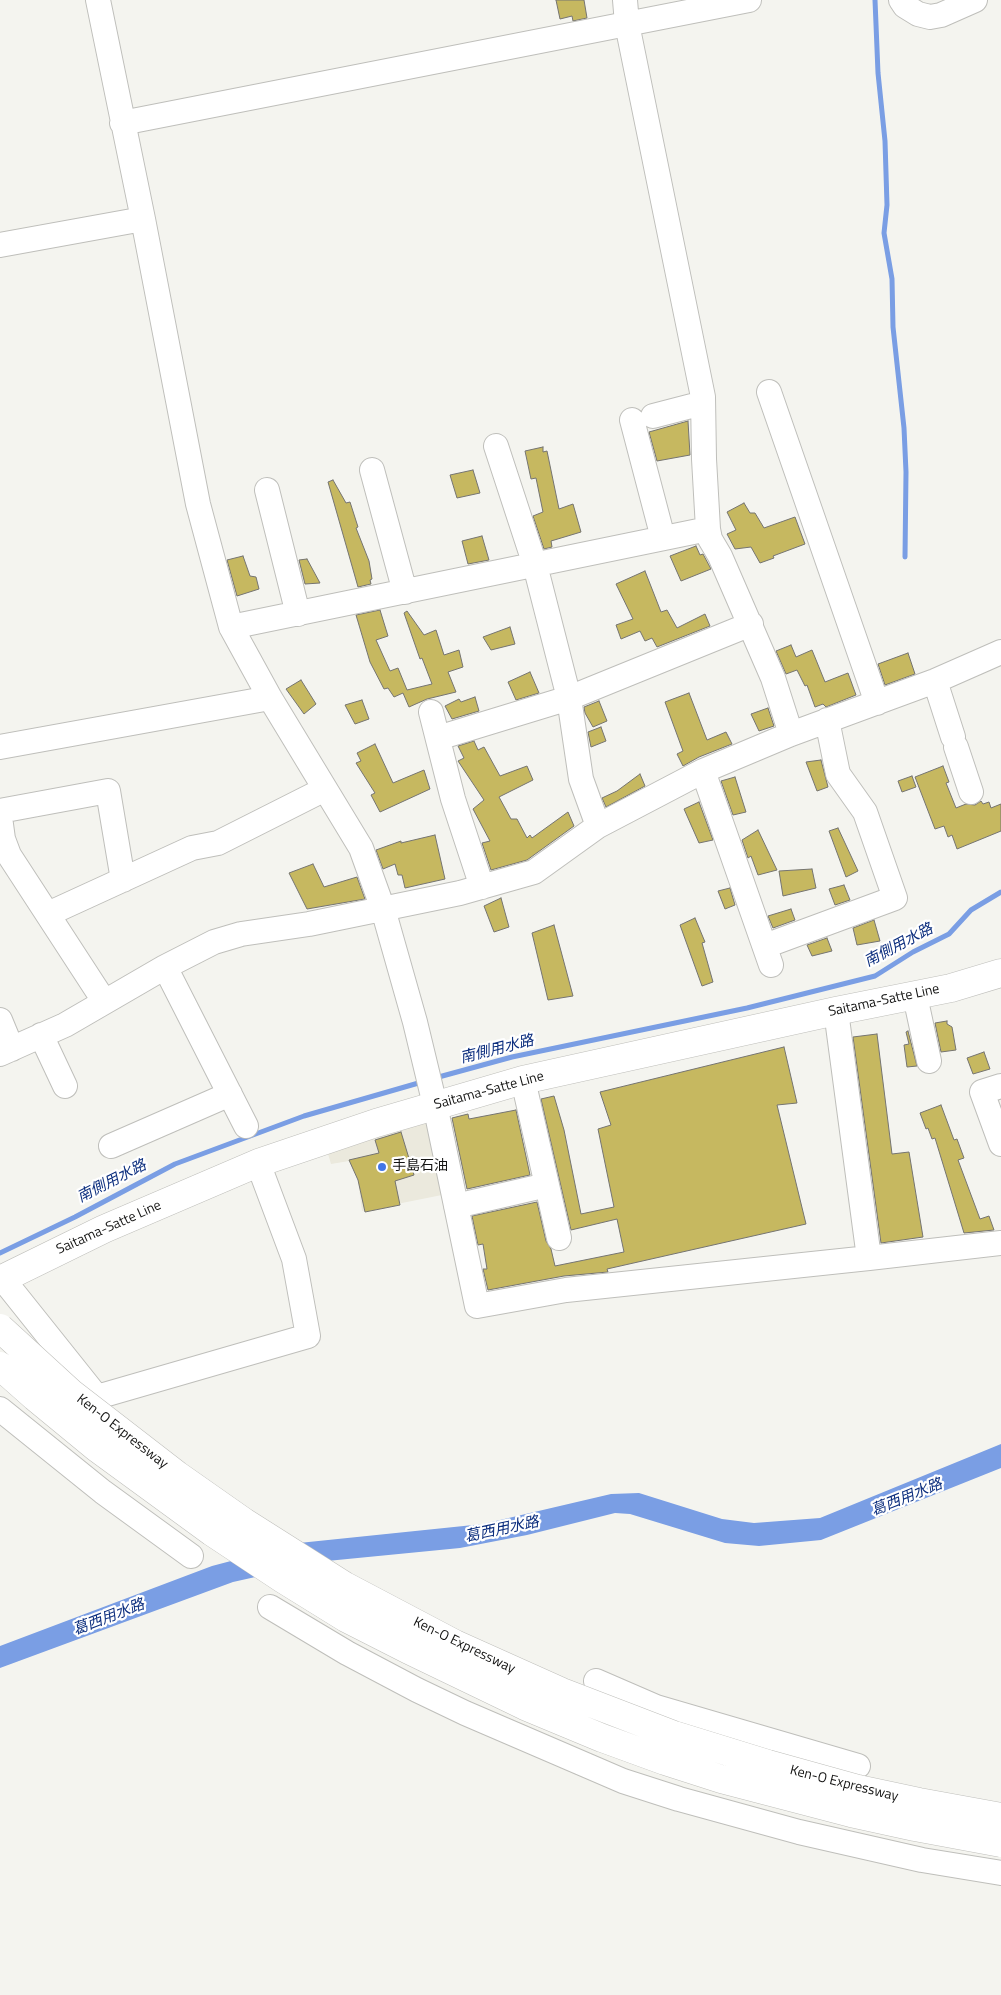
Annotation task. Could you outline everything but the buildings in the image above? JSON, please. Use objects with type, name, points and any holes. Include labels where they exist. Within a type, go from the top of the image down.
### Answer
[{"type":"main road","name":"Saitama-Satte Line","points":[[1,1279],[104,1229],[258,1163],[308,1144],[435,1105],[523,1080],[836,1011],[915,996],[970,983],[1001,973]]},
{"type":"main road","name":"Ken-O Expressway","points":[[0,1328],[71,1393],[177,1475],[244,1522],[345,1586],[456,1644],[562,1692],[674,1735],[858,1789],[1001,1817]]},
{"type":"main road","name":"Ken-O Expressway","points":[[0,1366],[97,1448],[212,1532],[283,1580],[346,1618],[508,1697],[602,1738],[665,1762],[721,1779],[870,1817],[1001,1843]]},
{"type":"street","points":[[98,0],[143,219],[198,504],[231,627],[270,698],[361,848],[383,909],[415,1022],[435,1105],[478,1306],[566,1290],[1001,1243]]},
{"type":"street","points":[[625,0],[627,24],[703,403],[704,459],[710,539],[720,556],[751,624],[773,678],[791,734]]},
{"type":"street","points":[[122,123],[749,0]]},
{"type":"street","points":[[901,0],[905,6],[918,14],[930,17],[941,15],[975,0]]},
{"type":"street","points":[[0,245],[143,219]]},
{"type":"street","points":[[769,392],[877,703]]},
{"type":"street","points":[[663,538],[642,418],[703,403]]},
{"type":"street","points":[[496,446],[535,566],[569,698],[580,779],[598,826]]},
{"type":"street","points":[[372,470],[405,592]]},
{"type":"street","points":[[267,490],[298,614]]},
{"type":"street","points":[[231,627],[708,530]]},
{"type":"street","points":[[438,738],[569,698],[751,624]]},
{"type":"street","points":[[0,1020],[6,1051],[65,1025],[165,966],[214,942],[241,934],[309,924],[383,909],[482,887],[534,872],[598,826],[703,771],[826,720],[935,682],[1001,652]]},
{"type":"street","points":[[935,682],[971,792]]},
{"type":"street","points":[[0,747],[270,698]]},
{"type":"street","points":[[431,712],[453,799],[482,887]]},
{"type":"street","points":[[703,771],[768,955],[895,898],[865,812],[838,774],[826,720]]},
{"type":"street","points":[[48,914],[192,848],[218,843],[325,790]]},
{"type":"street","points":[[0,811],[108,792],[123,880]]},
{"type":"street","points":[[0,817],[3,839],[9,855],[104,1001]]},
{"type":"street","points":[[165,966],[246,1126]]},
{"type":"street","points":[[915,996],[929,1061]]},
{"type":"street","points":[[836,1011],[869,1258]]},
{"type":"street","points":[[41,1035],[65,1086]]},
{"type":"street","points":[[523,1080],[559,1238]]},
{"type":"street","points":[[1001,1086],[982,1092],[1001,1144]]},
{"type":"street","points":[[111,1146],[230,1094]]},
{"type":"street","points":[[1,1279],[97,1397],[308,1336],[294,1259],[258,1163]]},
{"type":"street","points":[[456,1206],[547,1185]]},
{"type":"street","points":[[0,1409],[83,1476],[191,1556]]},
{"type":"street","points":[[270,1607],[347,1653],[416,1690],[473,1717],[623,1781],[679,1799],[799,1832],[922,1860],[1001,1873]]},
{"type":"street","points":[[596,1681],[656,1707],[858,1766]]},
{"type":"street","points":[[623,1781],[656,1707]]},
{"type":"shaded area","points":[[430,1115],[447,1194],[362,1211],[358,1180],[349,1161],[331,1164],[326,1147]]},
{"type":"water","name":"葛西用水路","points":[[1001,1444],[1001,1468],[821,1540],[759,1546],[725,1543],[630,1514],[615,1513],[527,1535],[460,1548],[327,1561],[233,1582],[0,1668],[0,1646],[212,1566],[299,1543],[483,1524],[611,1494],[639,1493],[722,1519],[754,1523],[820,1518]]},
{"type":"waterway","points":[[875,0],[878,73],[885,141],[887,205],[884,233],[892,279],[893,327],[904,428],[906,472],[905,557]]},
{"type":"waterway","name":"南側用水路","points":[[435,1078],[512,1057],[747,1008],[875,976],[913,952],[949,934],[971,910],[1001,892]]},
{"type":"waterway","name":"南側用水路","points":[[0,1253],[75,1217],[175,1164],[304,1116],[422,1082]]},
{"type":"place","name":"手島石油","points":[[382,1167]]}]
